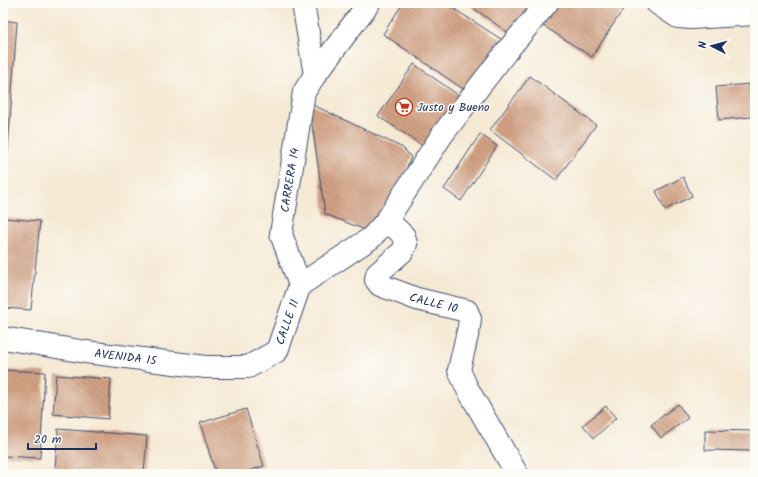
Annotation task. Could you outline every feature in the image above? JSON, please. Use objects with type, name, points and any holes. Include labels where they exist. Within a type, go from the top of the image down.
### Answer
[{"type":"street","points":[[303,3],[314,75]]},
{"type":"street","points":[[314,75],[369,3]]},
{"type":"street","points":[[300,284],[371,238],[386,220],[442,135],[506,52],[547,3]]},
{"type":"street","points":[[663,7],[678,17],[691,18],[755,14]]},
{"type":"street","name":"CARRERA 14","points":[[300,284],[281,234],[304,92],[314,75]]},
{"type":"street","name":"CALLE 10","points":[[386,220],[404,236],[406,244],[403,251],[377,274],[376,280],[380,284],[417,299],[467,311],[470,319],[469,327],[459,370],[467,388],[517,474]]},
{"type":"street","name":"CALLE 11","points":[[248,367],[277,351],[300,284]]},
{"type":"street","name":"AVENIDA 15","points":[[3,338],[86,352],[206,367],[248,367]]},
{"type":"building","points":[[403,3],[445,3],[504,41],[466,91],[383,34]]},
{"type":"building","points":[[466,3],[533,3],[510,34]]},
{"type":"building","points":[[558,3],[627,3],[592,57],[542,25]]},
{"type":"building","points":[[678,3],[738,3],[738,13],[678,13]]},
{"type":"building","points":[[3,20],[17,22],[6,177],[3,177]]},
{"type":"building","points":[[414,64],[461,97],[426,148],[378,116]]},
{"type":"building","points":[[530,76],[596,125],[556,180],[490,130]]},
{"type":"building","points":[[749,84],[752,117],[719,120],[716,87]]},
{"type":"building","points":[[309,103],[403,148],[411,157],[400,185],[368,231],[325,214]]},
{"type":"building","points":[[480,134],[497,146],[461,201],[444,189]]},
{"type":"building","points":[[683,177],[692,196],[665,210],[656,191]]},
{"type":"building","points":[[3,218],[40,221],[31,310],[3,308]]},
{"type":"building","points":[[3,370],[45,372],[40,458],[3,456]]},
{"type":"building","points":[[56,375],[111,379],[108,419],[53,414]]},
{"type":"building","points":[[678,404],[688,418],[661,438],[651,425]]},
{"type":"building","points":[[606,406],[616,418],[594,438],[583,425]]},
{"type":"building","points":[[246,409],[264,466],[238,474],[216,474],[200,423]]},
{"type":"building","points":[[58,429],[147,436],[144,474],[122,474],[55,469]]},
{"type":"building","points":[[705,430],[753,431],[753,451],[705,450]]},
{"type":"place","name":"Justo y Bueno","points":[[404,107]]}]
